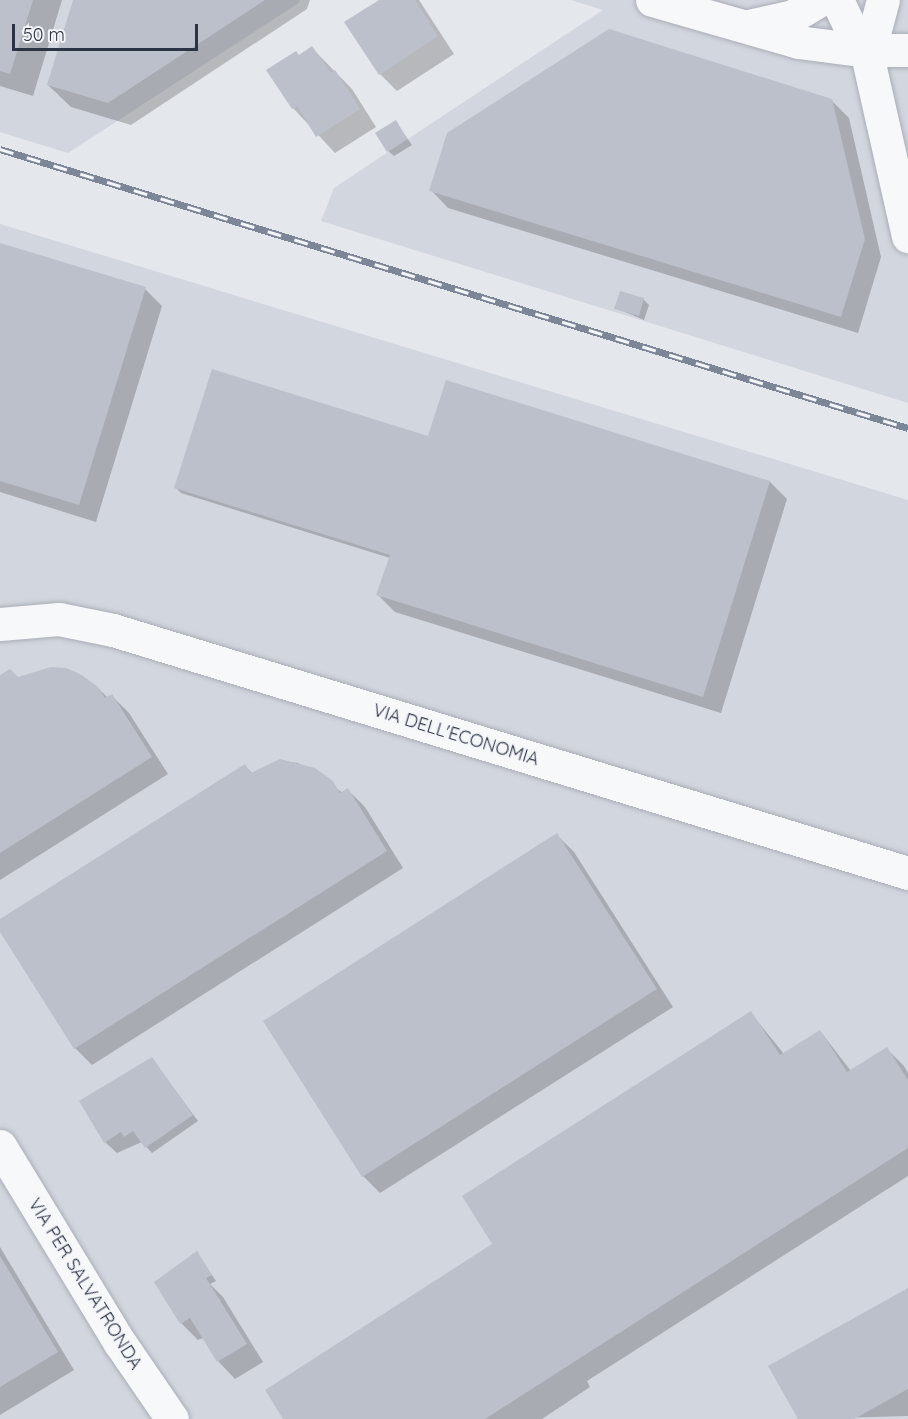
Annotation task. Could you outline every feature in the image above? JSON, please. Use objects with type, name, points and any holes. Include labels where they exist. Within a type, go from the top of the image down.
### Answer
[{"type":"street","points":[[652,0],[798,42],[863,50],[908,50]]},
{"type":"street","points":[[741,26],[782,19],[820,0]]},
{"type":"street","points":[[837,0],[863,50],[908,236]]},
{"type":"street","points":[[863,50],[873,37],[883,0]]},
{"type":"street","points":[[893,0],[908,16]]},
{"type":"street","name":"VIA DELL'ECONOMIA","points":[[0,624],[59,619],[113,630],[908,873]]},
{"type":"street","name":"VIA PER SALVATRONDA","points":[[0,1146],[115,1335],[172,1419]]},
{"type":"shaded area","points":[[0,0],[299,0],[300,2],[68,153],[0,132]]},
{"type":"shaded area","points":[[571,0],[908,0],[908,403],[321,221],[334,188],[603,10]]},
{"type":"shaded area","points":[[0,224],[908,500],[908,1419],[0,1419]]},
{"type":"building","points":[[0,0],[33,0],[10,74],[0,71]]},
{"type":"building","points":[[73,0],[265,0],[108,103],[47,85]]},
{"type":"building","points":[[379,0],[415,0],[438,36],[379,75],[344,22]]},
{"type":"building","points":[[609,29],[832,99],[865,239],[841,317],[429,191],[447,133]]},
{"type":"building","points":[[312,46],[331,73],[335,70],[360,109],[316,137],[297,106],[292,109],[266,70],[296,51],[299,55]]},
{"type":"building","points":[[396,120],[407,139],[387,152],[375,133]]},
{"type":"building","points":[[0,243],[146,287],[79,505],[0,481]]},
{"type":"building","points":[[620,291],[644,298],[639,316],[614,309]]},
{"type":"building","points":[[212,369],[428,436],[446,380],[770,481],[703,697],[376,595],[390,555],[174,488]]},
{"type":"building","points":[[51,667],[66,668],[82,675],[98,687],[105,698],[112,694],[152,757],[0,853],[0,675],[10,669],[18,677]]},
{"type":"building","points":[[280,759],[315,768],[333,781],[340,793],[348,788],[387,851],[74,1049],[0,932],[0,919],[245,764],[251,773]]},
{"type":"building","points":[[557,833],[657,989],[362,1177],[263,1021]]},
{"type":"building","points":[[751,1011],[780,1055],[820,1030],[847,1072],[887,1047],[908,1080],[908,1148],[485,1419],[283,1419],[265,1390],[492,1244],[462,1196]]},
{"type":"building","points":[[152,1057],[193,1115],[145,1148],[133,1131],[124,1137],[121,1132],[104,1143],[79,1101]]},
{"type":"building","points":[[197,1251],[212,1275],[206,1278],[247,1344],[217,1362],[190,1318],[180,1324],[154,1282]]},
{"type":"building","points":[[0,1256],[58,1352],[0,1387]]},
{"type":"building","points":[[908,1288],[908,1389],[854,1419],[798,1419],[768,1366]]},
{"type":"railway","points":[[0,149],[908,428]]}]
